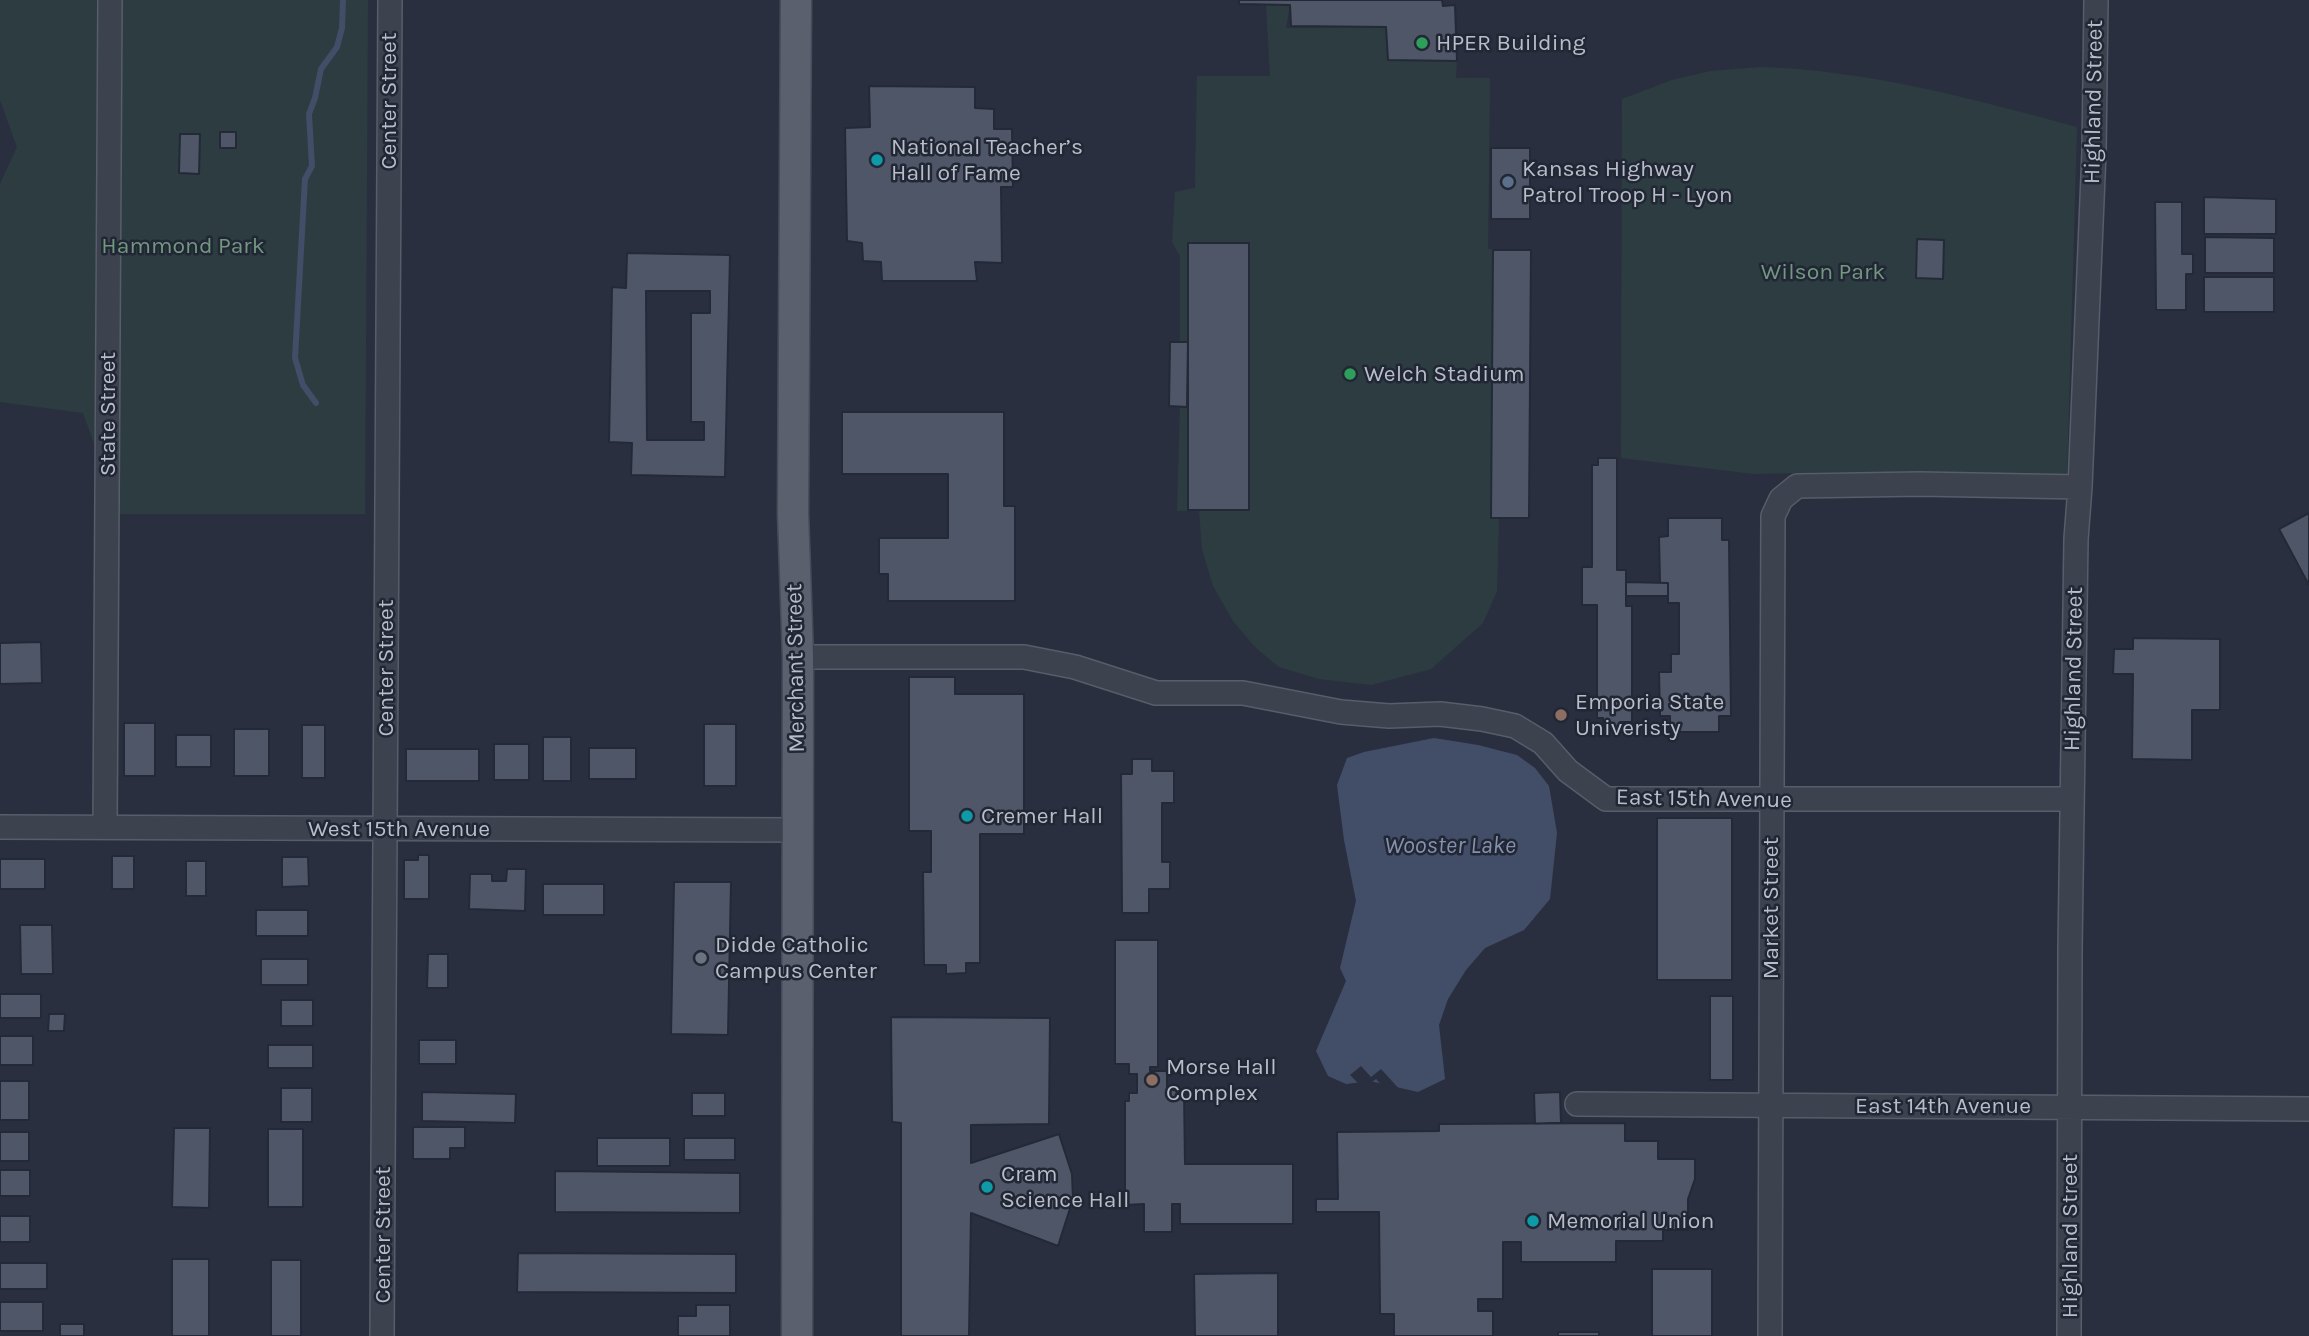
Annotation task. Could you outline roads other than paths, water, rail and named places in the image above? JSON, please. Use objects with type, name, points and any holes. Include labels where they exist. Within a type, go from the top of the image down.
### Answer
[{"type":"main road","name":"Merchant Street","points":[[796,0],[793,513],[798,657],[797,1336]]},
{"type":"street","name":"State Street","points":[[105,827],[110,0]]},
{"type":"street","name":"Center Street","points":[[382,1336],[390,0]]},
{"type":"street","name":"Highland Street","points":[[2069,1336],[2076,539],[2094,152],[2096,1]]},
{"type":"street","name":"Market Street","points":[[1770,1336],[1773,516],[1781,499],[1797,486],[2080,487]]},
{"type":"street","name":"East 15th Avenue","points":[[798,657],[1024,657],[1075,667],[1156,693],[1243,693],[1341,712],[1389,716],[1440,714],[1482,719],[1515,726],[1543,743],[1568,771],[1606,799],[2072,799]]},
{"type":"street","name":"West 15th Avenue","points":[[0,827],[798,830]]},
{"type":"street","name":"East 14th Avenue","points":[[1577,1104],[2309,1109]]},
{"type":"water","name":"Wooster Lake","points":[[1434,738],[1517,755],[1535,768],[1549,786],[1557,833],[1550,899],[1524,930],[1485,948],[1466,970],[1448,999],[1439,1025],[1445,1079],[1418,1092],[1370,1081],[1346,1084],[1328,1076],[1316,1051],[1346,981],[1340,968],[1356,901],[1337,785],[1347,758]]},
{"type":"waterway","points":[[316,403],[303,385],[295,358],[305,179],[312,166],[309,114],[321,69],[337,47],[342,28],[343,0]]},
{"type":"place","name":"HPER Building","points":[[1422,43]]},
{"type":"place","name":"National Teacher’s Hall of Fame","points":[[877,160]]},
{"type":"place","name":"Kansas Highway Patrol Troop H - Lyon","points":[[1508,182]]},
{"type":"place","name":"Welch Stadium","points":[[1350,374]]},
{"type":"place","name":"Emporia State Univeristy","points":[[1561,715]]},
{"type":"place","name":"Cremer Hall","points":[[967,816]]},
{"type":"place","name":"Didde Catholic Campus Center","points":[[701,958]]},
{"type":"place","name":"Morse Hall Complex","points":[[1152,1080]]},
{"type":"place","name":"Cram Science Hall","points":[[987,1187]]},
{"type":"place","name":"Memorial Union","points":[[1533,1221]]},
{"type":"park label","name":"Hammond Park","points":[[183,246]]},
{"type":"park label","name":"Wilson Park","points":[[1823,272]]}]
